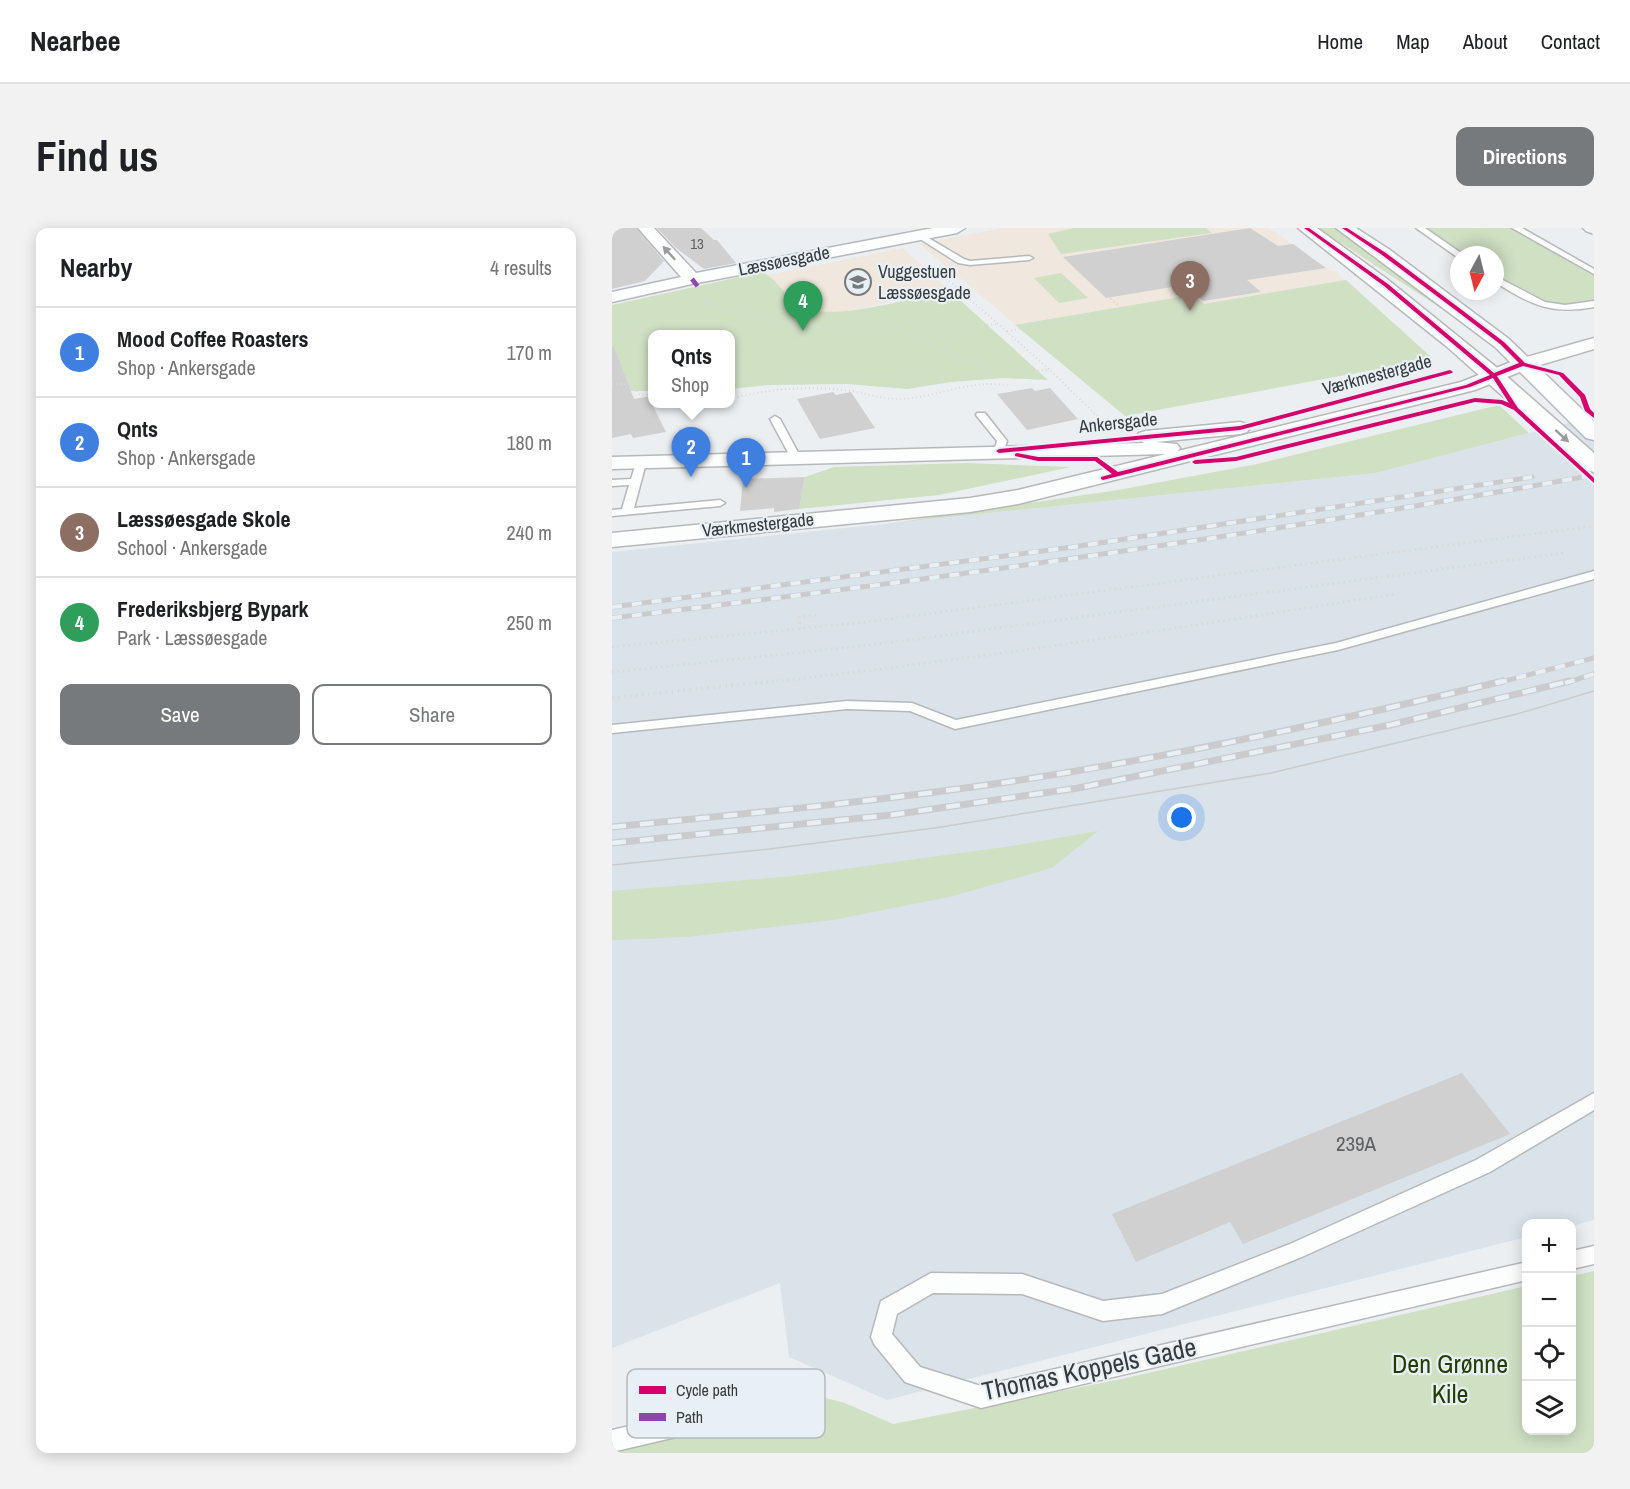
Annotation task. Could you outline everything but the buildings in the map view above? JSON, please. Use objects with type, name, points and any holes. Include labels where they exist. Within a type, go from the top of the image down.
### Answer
[{"type":"main road","points":[[1306,228],[1386,285],[1490,372],[1594,465]]},
{"type":"main road","points":[[1344,228],[1384,254],[1502,343],[1594,433]]},
{"type":"street","points":[[646,228],[692,279]]},
{"type":"street","points":[[869,228],[890,241]]},
{"type":"street","name":"Læssøesgade","points":[[612,297],[692,279],[957,228]]},
{"type":"street","points":[[1490,372],[1594,343]]},
{"type":"street","name":"Værkmestergade","points":[[904,510],[1052,477],[1450,372],[1490,372]]},
{"type":"street","name":"Værkmestergade","points":[[612,540],[970,505],[1018,497],[1468,386],[1490,372]]},
{"type":"street","name":"Ankersgade","points":[[999,451],[1240,428]]},
{"type":"street","name":"Ankersgade","points":[[612,463],[638,472],[796,458],[999,451],[1228,447]]},
{"type":"lane","points":[[1420,228],[1450,248]]},
{"type":"lane","points":[[1516,228],[1594,272]]},
{"type":"lane","points":[[920,235],[961,261],[970,263],[1029,258]]},
{"type":"lane","points":[[1504,284],[1531,302],[1545,307],[1573,309],[1594,304]]},
{"type":"lane","points":[[981,415],[1002,441],[999,451]]},
{"type":"lane","points":[[775,419],[796,458]]},
{"type":"lane","points":[[612,483],[638,472]]},
{"type":"lane","points":[[627,512],[638,472]]},
{"type":"lane","points":[[612,513],[720,503]]},
{"type":"lane","points":[[612,729],[847,705],[912,708],[955,725],[1338,646],[1594,575]]},
{"type":"lane","name":"Thomas Koppels Gade","points":[[1522,1272],[981,1397],[913,1375],[881,1337],[888,1308],[930,1283],[1022,1284],[1102,1311],[1162,1304],[1297,1250],[1483,1166],[1594,1101]]},
{"type":"lane","points":[[1576,1259],[1594,1255]]},
{"type":"lane","points":[[612,1441],[627,1438]]},
{"type":"path","points":[[945,277],[1050,370],[1121,440]]},
{"type":"path","points":[[705,295],[700,297],[728,311],[788,324]]},
{"type":"path","points":[[1006,332],[1124,311],[1110,298]]},
{"type":"path","points":[[612,337],[649,329],[686,325],[788,324],[898,329],[998,324]]},
{"type":"path","points":[[898,329],[995,372]]},
{"type":"path","points":[[735,381],[1050,370]]},
{"type":"path","points":[[735,398],[760,392],[823,389],[902,399],[956,386],[997,383],[1010,386]]},
{"type":"path","points":[[612,384],[648,384]]},
{"type":"path","points":[[630,385],[640,395],[648,395]]},
{"type":"path","points":[[612,647],[800,629],[1066,597],[1594,526]]},
{"type":"path","points":[[612,672],[883,643],[1563,553]]},
{"type":"path","points":[[612,698],[882,670],[1082,643],[1395,594]]},
{"type":"path","points":[[800,629],[799,617],[817,615]]},
{"type":"shaded area","points":[[1002,228],[1269,228],[1331,271],[1335,271],[1430,356],[1421,361],[1125,416],[919,244]]},
{"type":"shaded area","name":"Vuggestuen Læssøesgade","points":[[903,248],[949,290],[847,311],[831,312],[808,309],[790,301],[768,275]]},
{"type":"shaded area","points":[[1594,416],[1594,1220],[1576,1225],[1576,1219],[1522,1219],[1522,1238],[887,1400],[825,1373],[825,1369],[816,1369],[789,1357],[780,1283],[612,1348],[612,552],[1376,473]]},
{"type":"green space","points":[[1074,228],[1206,228],[1212,233],[1061,254],[1048,234]]},
{"type":"green space","points":[[1318,228],[1335,228],[1348,236],[1459,320]]},
{"type":"green space","points":[[1426,228],[1511,228],[1594,275],[1594,301],[1564,305],[1541,301],[1504,280],[1504,246],[1453,246]]},
{"type":"green space","points":[[762,272],[773,279],[796,303],[817,311],[835,312],[875,307],[949,290],[1048,380],[1004,378],[951,382],[907,389],[847,384],[768,385],[735,388],[735,330],[648,330],[648,391],[612,391],[612,305]]},
{"type":"green space","points":[[1061,273],[1088,298],[1059,303],[1034,278]]},
{"type":"green space","points":[[1346,280],[1430,356],[1421,361],[1125,416],[1015,325],[1192,295],[1204,304]]},
{"type":"green space","points":[[1499,405],[1529,433],[1376,473],[893,523],[1118,490],[1257,464]]},
{"type":"green space","points":[[966,463],[1071,467],[939,495],[799,509],[805,477],[834,467]]},
{"type":"green space","points":[[1098,831],[1052,868],[949,897],[833,920],[687,937],[612,940],[612,891],[793,876],[1011,846]]},
{"type":"green space","name":"Den Grønne Kile","points":[[1594,1271],[1594,1453],[612,1453],[612,1439],[627,1435],[627,1438],[825,1438],[825,1398],[845,1403],[893,1424],[1122,1379],[1522,1287],[1522,1435],[1576,1435],[1576,1275]]},
{"type":"tram line","points":[[612,865],[769,849],[935,828],[1271,773],[1517,714],[1594,691]]},
{"type":"railway","points":[[612,618],[858,588],[1104,554],[1349,517],[1594,475]]},
{"type":"railway","points":[[612,607],[1073,547],[1532,477]]},
{"type":"railway","points":[[1497,683],[1594,658]]},
{"type":"railway","points":[[1565,683],[1594,674]]},
{"type":"railway","points":[[612,827],[863,801],[1014,781],[1259,736],[1503,681]]},
{"type":"railway","points":[[612,843],[891,815],[1078,788],[1390,725],[1570,681]]},
{"type":"marked path","points":[[692,279],[699,288]]},
{"type":"cycle path","points":[[1306,228],[1386,285],[1494,376],[1516,409],[1594,481]]},
{"type":"cycle path","points":[[1344,228],[1384,254],[1456,308],[1502,343],[1523,364],[1561,374],[1583,396],[1587,410],[1594,416]]},
{"type":"cycle path","points":[[1103,478],[1468,386],[1523,364]]},
{"type":"cycle path","points":[[999,451],[1240,428],[1450,372]]},
{"type":"cycle path","points":[[1195,462],[1236,459],[1475,400],[1502,402],[1516,409]]},
{"type":"cycle path","points":[[1017,455],[1038,459],[1097,459],[1116,474]]},
{"type":"place","name":"Vuggestuen Læssøesgade","points":[[858,282]]},
{"type":"place","name":"Læssøesgade Skole","points":[[1190,311]]},
{"type":"place","name":"Frederiksbjerg Bypark","points":[[803,331]]},
{"type":"place","name":"Qnts","points":[[691,477]]},
{"type":"place","name":"Mood Coffee Roasters","points":[[746,488]]}]
